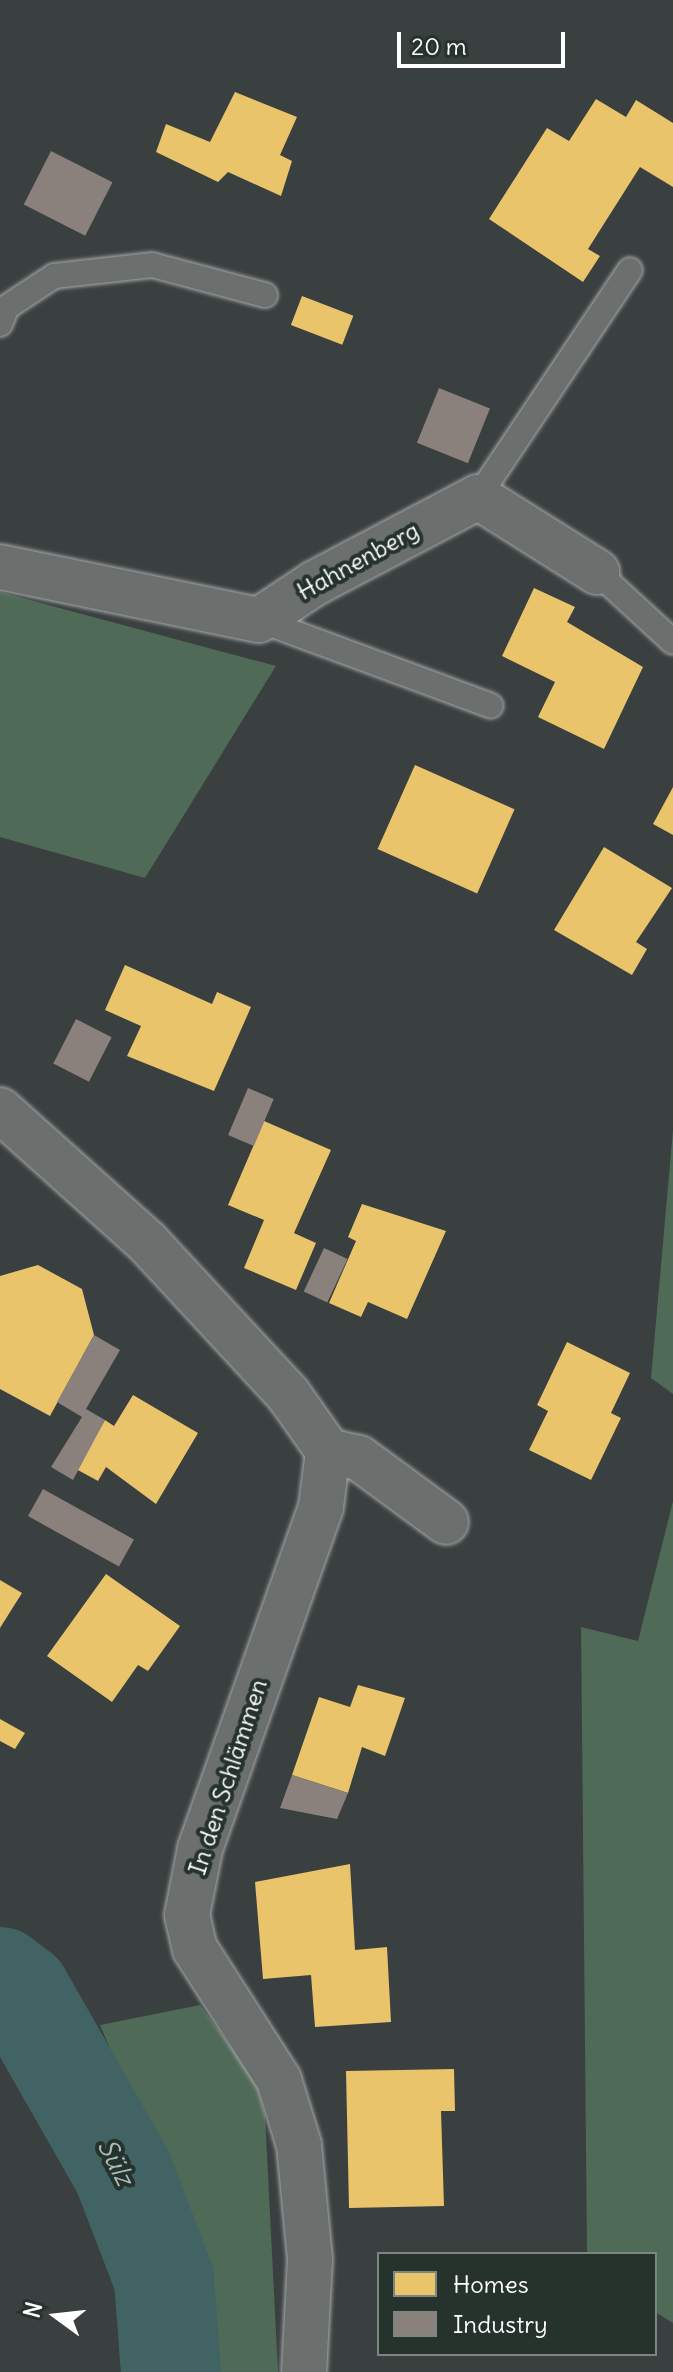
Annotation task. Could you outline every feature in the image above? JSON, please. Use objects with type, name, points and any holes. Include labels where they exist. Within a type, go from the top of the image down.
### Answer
[{"type":"street","points":[[478,497],[597,572]]},
{"type":"street","name":"Hahnenberg","points":[[259,620],[315,583],[478,497]]},
{"type":"street","points":[[0,567],[259,620]]},
{"type":"street","points":[[0,1110],[148,1243],[288,1394],[328,1451],[359,1458],[446,1522]]},
{"type":"street","name":"In den Schlämmen","points":[[304,2372],[310,2259],[299,2145],[279,2080],[195,1949],[187,1915],[200,1849],[321,1507],[328,1451]]},
{"type":"lane","points":[[0,324],[7,307],[54,276],[124,268],[152,265],[265,295]]},
{"type":"lane","points":[[478,497],[630,270]]},
{"type":"lane","points":[[597,572],[673,642]]},
{"type":"lane","points":[[259,620],[491,706]]},
{"type":"green space","points":[[0,592],[276,666],[145,878],[0,837]]},
{"type":"green space","points":[[673,1130],[673,1394],[651,1378]]},
{"type":"green space","points":[[673,1501],[673,2323],[657,2313],[657,2252],[587,2252],[581,1627],[638,1641]]},
{"type":"green space","points":[[200,2005],[256,2081],[265,2115],[278,2372],[219,2372],[192,2242],[100,2025]]},
{"type":"building: Homes","points":[[235,92],[297,117],[280,155],[292,161],[281,196],[228,172],[218,182],[156,152],[166,124],[210,142]]},
{"type":"building: Homes","points":[[596,99],[626,117],[636,100],[673,123],[673,187],[640,167],[588,249],[600,256],[583,282],[489,219],[547,128],[569,141]]},
{"type":"building: Homes","points":[[302,296],[353,316],[342,345],[291,325]]},
{"type":"building: Homes","points":[[534,588],[575,607],[567,622],[643,667],[604,749],[538,717],[555,682],[502,656]]},
{"type":"building: Homes","points":[[415,765],[515,809],[477,893],[378,849]]},
{"type":"building: Homes","points":[[673,787],[673,835],[653,824]]},
{"type":"building: Homes","points":[[604,847],[672,888],[636,942],[647,949],[632,975],[554,930]]},
{"type":"building: Homes","points":[[125,965],[212,1004],[217,992],[251,1007],[214,1091],[127,1056],[141,1026],[105,1010]]},
{"type":"building: Homes","points":[[264,1121],[331,1150],[294,1233],[316,1243],[296,1290],[244,1268],[264,1220],[228,1205]]},
{"type":"building: Homes","points":[[362,1204],[446,1231],[407,1319],[368,1302],[361,1317],[329,1303],[356,1241],[348,1237]]},
{"type":"building: Homes","points":[[38,1265],[82,1289],[94,1335],[50,1416],[0,1389],[0,1276]]},
{"type":"building: Homes","points":[[567,1342],[630,1373],[611,1413],[621,1418],[591,1480],[529,1450],[548,1411],[537,1405]]},
{"type":"building: Homes","points":[[133,1395],[198,1433],[156,1504],[106,1467],[98,1481],[76,1469],[105,1420],[114,1426]]},
{"type":"building: Homes","points":[[106,1574],[180,1626],[148,1671],[138,1665],[112,1702],[47,1656]]},
{"type":"building: Homes","points":[[0,1580],[22,1593],[0,1628]]},
{"type":"building: Homes","points":[[358,1685],[405,1698],[385,1756],[362,1747],[348,1793],[292,1775],[319,1697],[350,1707]]},
{"type":"building: Homes","points":[[0,1719],[25,1733],[15,1749],[0,1741]]},
{"type":"building: Homes","points":[[350,1864],[355,1950],[387,1947],[391,2022],[315,2027],[311,1975],[263,1979],[255,1882]]},
{"type":"building: Homes","points":[[454,2069],[455,2111],[441,2111],[444,2206],[349,2208],[346,2071]]},
{"type":"building: Industry","points":[[51,151],[112,182],[85,236],[24,204]]},
{"type":"building: Industry","points":[[439,388],[490,409],[468,463],[417,443]]},
{"type":"building: Industry","points":[[76,1019],[112,1037],[89,1082],[53,1064]]},
{"type":"building: Industry","points":[[248,1088],[274,1099],[254,1146],[228,1135]]},
{"type":"building: Industry","points":[[324,1248],[348,1259],[327,1302],[304,1292]]},
{"type":"building: Industry","points":[[94,1335],[120,1350],[86,1409],[105,1420],[73,1480],[51,1467],[82,1417],[57,1402]]},
{"type":"building: Industry","points":[[43,1489],[134,1539],[119,1567],[28,1516]]},
{"type":"building: Industry","points":[[292,1775],[348,1793],[337,1819],[280,1808]]},
{"type":"waterway","name":"Sülz","points":[[0,1977],[21,1993],[123,2172],[164,2279],[171,2372]]}]
